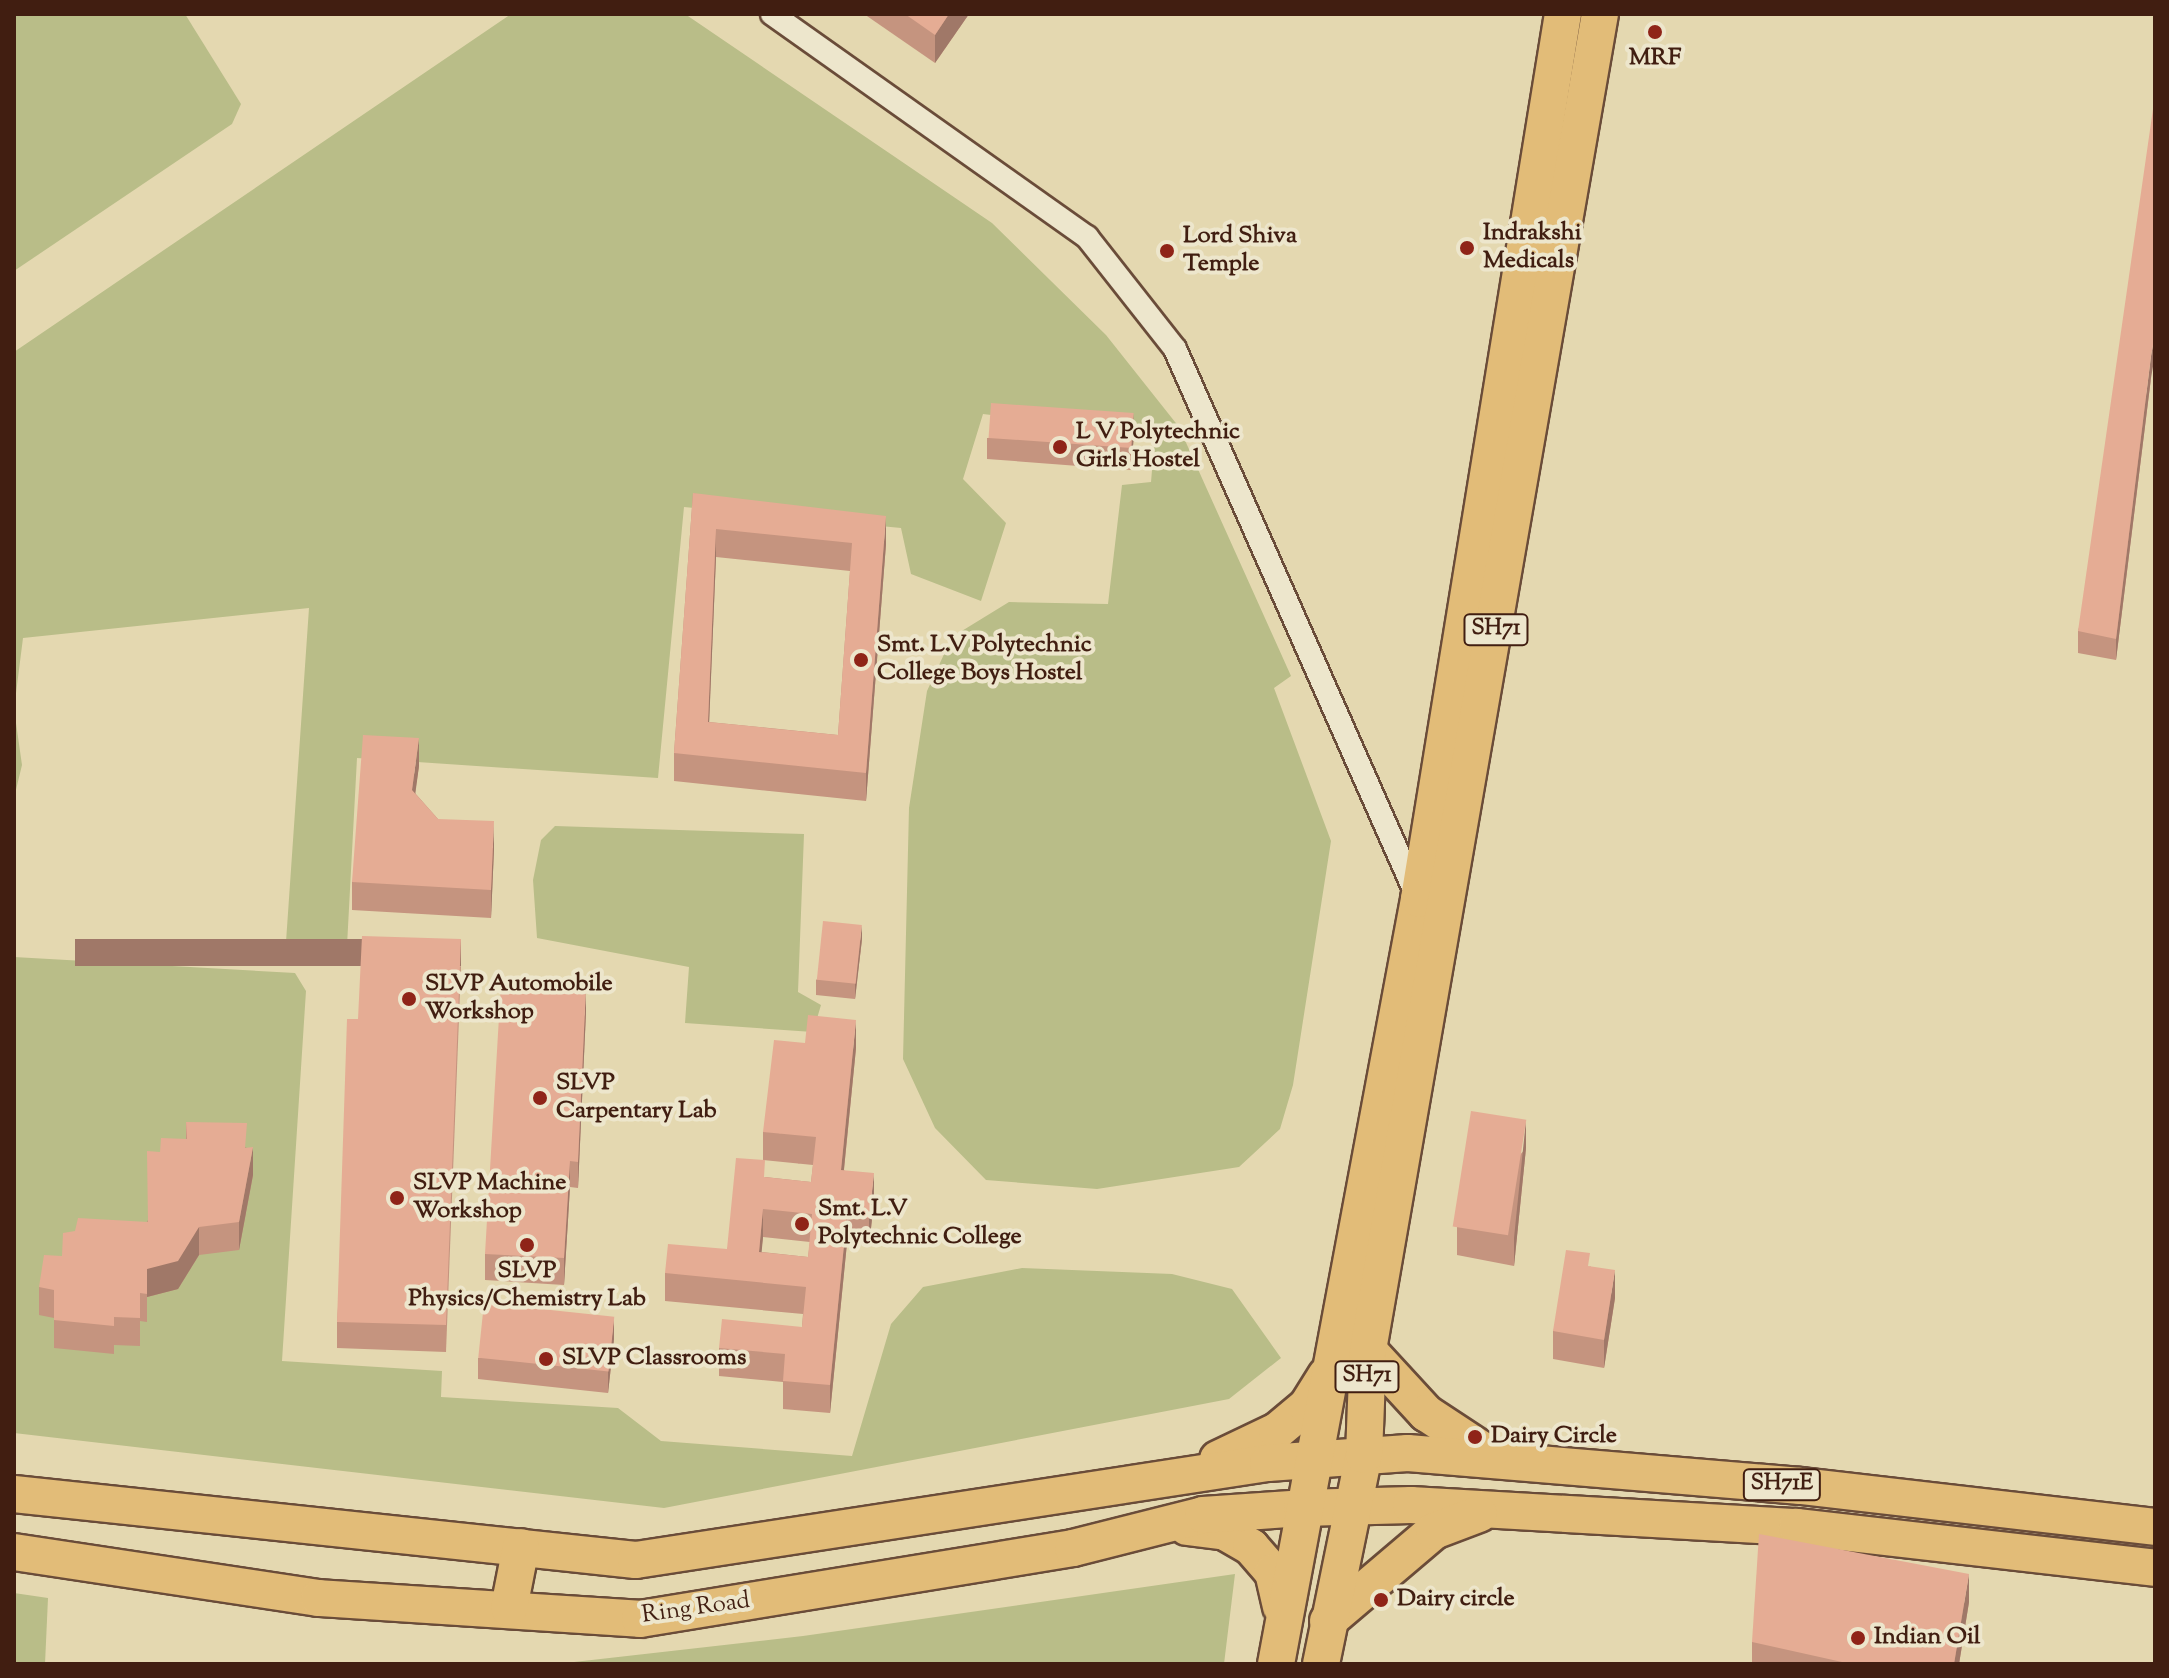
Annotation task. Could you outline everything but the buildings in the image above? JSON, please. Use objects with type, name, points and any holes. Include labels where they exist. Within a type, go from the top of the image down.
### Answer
[{"type":"main road","name":"SH71","points":[[1321,1664],[1364,1455],[1368,1350],[1563,14]]},
{"type":"main road","name":"SH71","points":[[1276,1664],[1284,1620],[1289,1509],[1312,1460],[1434,900],[1600,14]]},
{"type":"main road","points":[[1557,51],[1593,55]]},
{"type":"main road","points":[[1368,1350],[1426,1413],[1500,1461]]},
{"type":"main road","points":[[1173,1478],[1277,1431],[1307,1406],[1331,1367]]},
{"type":"main road","name":"SH71E","points":[[1312,1460],[1364,1455],[1500,1461],[2155,1527]]},
{"type":"main road","points":[[14,1494],[636,1560],[1268,1463],[1312,1460]]},
{"type":"main road","name":"SH71E","points":[[1289,1509],[1492,1509],[1797,1527],[2155,1568]]},
{"type":"main road","name":"Ring Road","points":[[14,1552],[319,1598],[509,1608],[640,1619],[1173,1525],[1203,1515],[1289,1509]]},
{"type":"main road","points":[[1328,1621],[1434,1531],[1492,1509]]},
{"type":"main road","points":[[1173,1525],[1225,1532],[1251,1547],[1273,1572],[1284,1620]]},
{"type":"main road","points":[[509,1608],[521,1547]]},
{"type":"street","points":[[772,14],[1087,237],[1175,349],[1434,900]]},
{"type":"green space","points":[[14,14],[185,14],[241,104],[232,124],[14,271]]},
{"type":"green space","points":[[511,14],[685,14],[992,223],[1106,335],[1179,427],[1291,676],[1274,688],[1331,841],[1293,1085],[1280,1129],[1239,1167],[1097,1189],[986,1180],[935,1128],[903,1059],[909,808],[927,691],[952,637],[1009,602],[1108,604],[1122,485],[1151,482],[1155,435],[983,414],[963,479],[1006,523],[981,601],[911,574],[901,528],[684,507],[658,778],[357,758],[347,946],[286,942],[309,608],[23,638],[14,709],[14,352]]},
{"type":"green space","points":[[14,709],[22,765],[14,798]]},
{"type":"green space","points":[[555,826],[804,834],[798,992],[821,1005],[813,1032],[685,1023],[689,967],[537,938],[533,880],[541,840]]},
{"type":"green space","points":[[14,957],[295,973],[306,991],[282,1361],[442,1371],[441,1397],[618,1408],[661,1441],[852,1456],[891,1324],[923,1287],[1022,1268],[1172,1274],[1232,1289],[1281,1358],[1229,1399],[664,1508],[14,1433]]},
{"type":"green space","points":[[1235,1574],[1224,1664],[574,1662],[803,1636]]},
{"type":"green space","points":[[14,1593],[48,1598],[45,1664],[14,1664]]},
{"type":"place","name":"MRF","points":[[1655,32]]},
{"type":"place","name":"Indrakshi Medicals","points":[[1467,248]]},
{"type":"place","name":"Lord Shiva Temple","points":[[1167,251]]},
{"type":"place","name":"L V Polytechnic Girls Hostel","points":[[1060,447]]},
{"type":"place","name":"Smt. L.V Polytechnic College Boys Hostel","points":[[861,660]]},
{"type":"place","name":"SLVP Automobile Workshop","points":[[409,999]]},
{"type":"place","name":"SLVP Carpentary Lab","points":[[540,1098]]},
{"type":"place","name":"SLVP Machine Workshop","points":[[397,1198]]},
{"type":"place","name":"Smt. L.V Polytechnic College","points":[[802,1224]]},
{"type":"place","name":"SLVP Physics/Chemistry Lab","points":[[527,1245]]},
{"type":"place","name":"SLVP Classrooms","points":[[546,1359]]},
{"type":"place","name":"Dairy Circle","points":[[1475,1437]]},
{"type":"place","name":"Dairy circle","points":[[1381,1600]]},
{"type":"place","name":"Indian Oil","points":[[1858,1638]]}]
